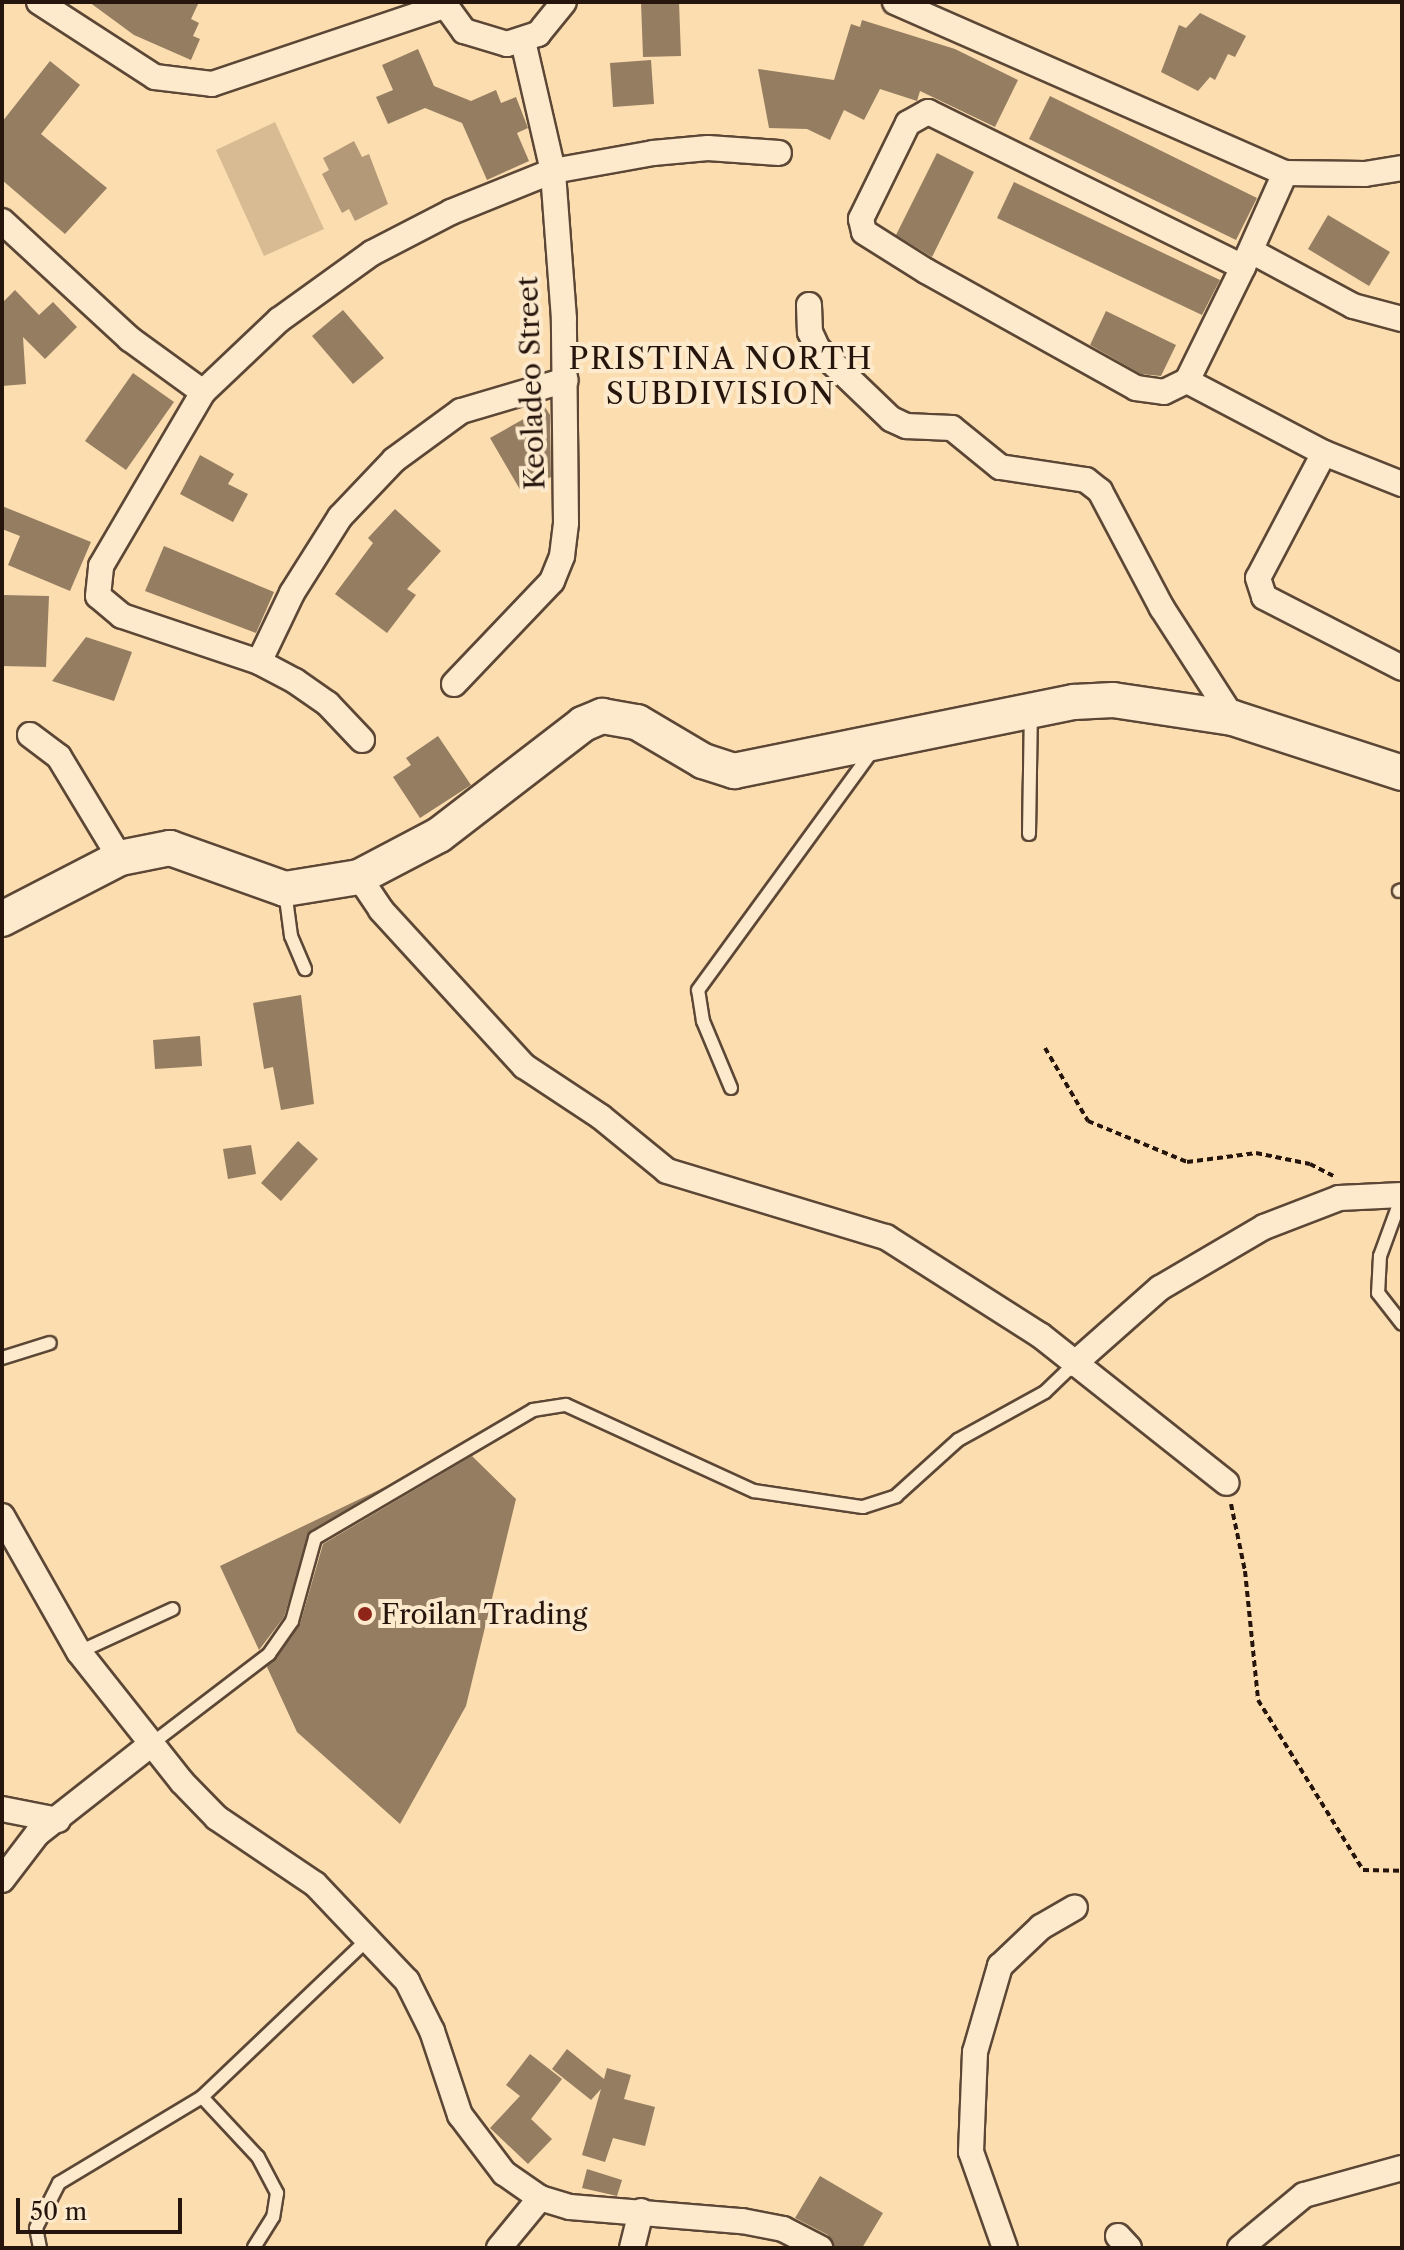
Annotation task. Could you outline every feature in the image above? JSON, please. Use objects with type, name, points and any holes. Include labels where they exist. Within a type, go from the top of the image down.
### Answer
[{"type":"street","points":[[39,2],[155,77],[212,84],[443,4],[477,39],[523,41],[551,24],[564,2]]},
{"type":"street","points":[[895,2],[1285,173],[1402,168]]},
{"type":"street","name":"Keoladeo Street","points":[[454,684],[552,581],[562,556],[566,380],[553,171],[523,41]]},
{"type":"street","points":[[1285,173],[1247,259],[1187,381],[1164,392],[1136,388],[872,238],[861,226],[863,213],[908,123],[928,112],[1247,259],[1353,306],[1402,319]]},
{"type":"street","points":[[362,740],[328,704],[259,662],[122,616],[98,596],[101,566],[203,392],[279,320],[372,253],[451,212],[553,171],[708,148],[779,153]]},
{"type":"street","points":[[2,221],[130,339],[203,392]]},
{"type":"street","points":[[809,305],[810,332],[818,349],[891,419],[906,426],[952,428],[1000,467],[1086,480],[1100,491],[1162,608],[1233,718]]},
{"type":"street","points":[[259,662],[292,593],[340,517],[394,460],[461,411],[566,380]]},
{"type":"street","points":[[1187,381],[1324,453],[1402,484]]},
{"type":"street","points":[[1324,453],[1258,578],[1264,597],[1402,668]]},
{"type":"street","points":[[3,917],[120,858],[170,848],[284,888],[359,877],[439,835],[583,724],[602,716],[637,722],[703,761],[734,771],[1031,710],[1113,700],[1233,718],[1402,773]]},
{"type":"street","points":[[30,735],[59,757],[120,858]]},
{"type":"street","points":[[359,877],[391,921],[524,1066],[601,1117],[667,1171],[886,1237],[1040,1335],[1227,1483]]},
{"type":"street","points":[[1074,1364],[1160,1288],[1222,1249],[1306,1208],[1370,1193],[1402,1196]]},
{"type":"street","points":[[2,1516],[79,1652],[150,1745],[217,1818],[315,1884],[370,1937],[407,1981],[432,2031],[460,2115],[504,2173],[540,2198],[570,2207],[742,2221],[783,2229],[820,2248]]},
{"type":"street","points":[[2,1880],[37,1834],[150,1745]]},
{"type":"street","points":[[2,1809],[58,1820]]},
{"type":"street","points":[[1005,2248],[971,2152],[975,2052],[1000,1966],[1041,1927],[1075,1907]]},
{"type":"street","points":[[1240,2248],[1304,2195],[1402,2168]]},
{"type":"street","points":[[499,2248],[540,2198]]},
{"type":"street","points":[[632,2248],[641,2211]]},
{"type":"lane","points":[[1029,834],[1031,710]]},
{"type":"lane","points":[[731,1088],[703,1021],[698,990],[878,742]]},
{"type":"lane","points":[[284,888],[291,936],[305,969]]},
{"type":"lane","points":[[1402,1196],[1380,1256],[1378,1293],[1402,1324]]},
{"type":"lane","points":[[2,1358],[50,1343]]},
{"type":"lane","points":[[150,1745],[269,1654],[292,1621],[315,1538],[321,1532],[533,1410],[566,1405],[754,1491],[863,1507],[896,1496],[958,1440],[1045,1392],[1074,1364]]},
{"type":"lane","points":[[79,1652],[173,1609]]},
{"type":"lane","points":[[40,2248],[36,2228],[59,2183],[202,2097],[370,1937]]},
{"type":"lane","points":[[202,2097],[258,2157],[277,2193],[273,2217],[254,2248]]},
{"type":"path","points":[[1045,1048],[1088,1121],[1187,1162],[1256,1153],[1310,1164],[1370,1193]]},
{"type":"path","points":[[1227,1483],[1245,1571],[1258,1700],[1363,1870],[1402,1871]]},
{"type":"shaded area","points":[[275,122],[324,229],[264,256],[216,150]]},
{"type":"shaded area","points":[[354,141],[362,157],[369,154],[388,204],[355,221],[349,209],[342,213],[322,174],[329,170],[323,158]]},
{"type":"building","points":[[89,2],[199,2],[191,19],[199,23],[193,36],[200,39],[191,60],[134,35]]},
{"type":"building","points":[[641,2],[679,2],[681,56],[643,57]]},
{"type":"building","points":[[1200,13],[1246,36],[1235,57],[1228,54],[1215,80],[1210,77],[1198,91],[1161,72],[1179,25],[1186,28]]},
{"type":"building","points":[[862,20],[955,49],[1018,80],[995,127],[920,91],[917,101],[880,89],[864,120],[844,110],[830,140],[807,129],[769,128],[758,69],[834,80],[851,24],[860,27]]},
{"type":"building","points":[[418,49],[434,86],[471,101],[496,90],[501,103],[516,97],[528,128],[517,133],[529,161],[487,180],[462,123],[425,108],[388,124],[376,97],[393,90],[382,65]]},
{"type":"building","points":[[651,60],[654,104],[613,107],[610,63]]},
{"type":"building","points":[[50,61],[80,85],[41,134],[107,188],[65,234],[2,180],[2,122]]},
{"type":"building","points":[[1050,96],[1257,198],[1236,240],[1029,139]]},
{"type":"building","points":[[937,153],[974,172],[932,257],[896,235]]},
{"type":"building","points":[[1014,182],[1220,280],[1202,315],[997,218]]},
{"type":"building","points":[[1328,215],[1390,252],[1369,286],[1308,249]]},
{"type":"building","points":[[15,290],[39,315],[53,302],[77,327],[45,359],[23,337],[26,384],[2,386],[2,303]]},
{"type":"building","points":[[343,310],[384,358],[353,384],[312,336]]},
{"type":"building","points":[[1106,311],[1176,345],[1161,376],[1141,374],[1090,345]]},
{"type":"building","points":[[133,373],[174,402],[126,470],[85,441]]},
{"type":"building","points":[[545,407],[550,415],[551,477],[522,493],[490,438]]},
{"type":"building","points":[[200,455],[234,474],[228,484],[248,494],[233,522],[180,494]]},
{"type":"building","points":[[2,506],[91,542],[70,591],[8,565],[20,536],[2,529]]},
{"type":"building","points":[[395,509],[441,551],[407,589],[416,595],[387,633],[335,594],[373,543],[368,538]]},
{"type":"building","points":[[164,546],[274,592],[256,633],[145,591]]},
{"type":"building","points":[[2,595],[49,596],[46,667],[2,666]]},
{"type":"building","points":[[86,637],[132,652],[114,701],[52,681]]},
{"type":"building","points":[[438,736],[471,785],[420,818],[393,777],[411,765],[406,758]]},
{"type":"building","points":[[301,995],[314,1104],[281,1110],[273,1067],[264,1069],[253,1003]]},
{"type":"building","points":[[200,1036],[202,1066],[155,1069],[153,1040]]},
{"type":"building","points":[[298,1141],[318,1159],[281,1201],[261,1183]]},
{"type":"building","points":[[251,1145],[256,1174],[228,1179],[223,1149]]},
{"type":"building","name":"Froilan Trading","points":[[472,1456],[516,1499],[466,1706],[400,1824],[297,1732],[267,1667],[300,1624],[323,1544]]},
{"type":"building","points":[[387,1486],[310,1531],[284,1617],[259,1650],[220,1566]]},
{"type":"building","points":[[567,2049],[604,2079],[607,2068],[631,2075],[624,2099],[655,2107],[645,2146],[613,2138],[605,2162],[582,2155],[601,2089],[591,2100],[552,2069]]},
{"type":"building","points":[[530,2054],[562,2079],[531,2119],[552,2139],[528,2164],[490,2128],[520,2096],[506,2085]]},
{"type":"building","points":[[587,2169],[622,2180],[617,2196],[582,2188]]},
{"type":"building","points":[[820,2176],[883,2213],[862,2248],[835,2248],[828,2235],[795,2218]]},
{"type":"place","name":"Froilan Trading","points":[[365,1614]]},
{"type":"district","name":"PRISTINA NORTH SUBDIVISION","points":[[721,376]]}]
